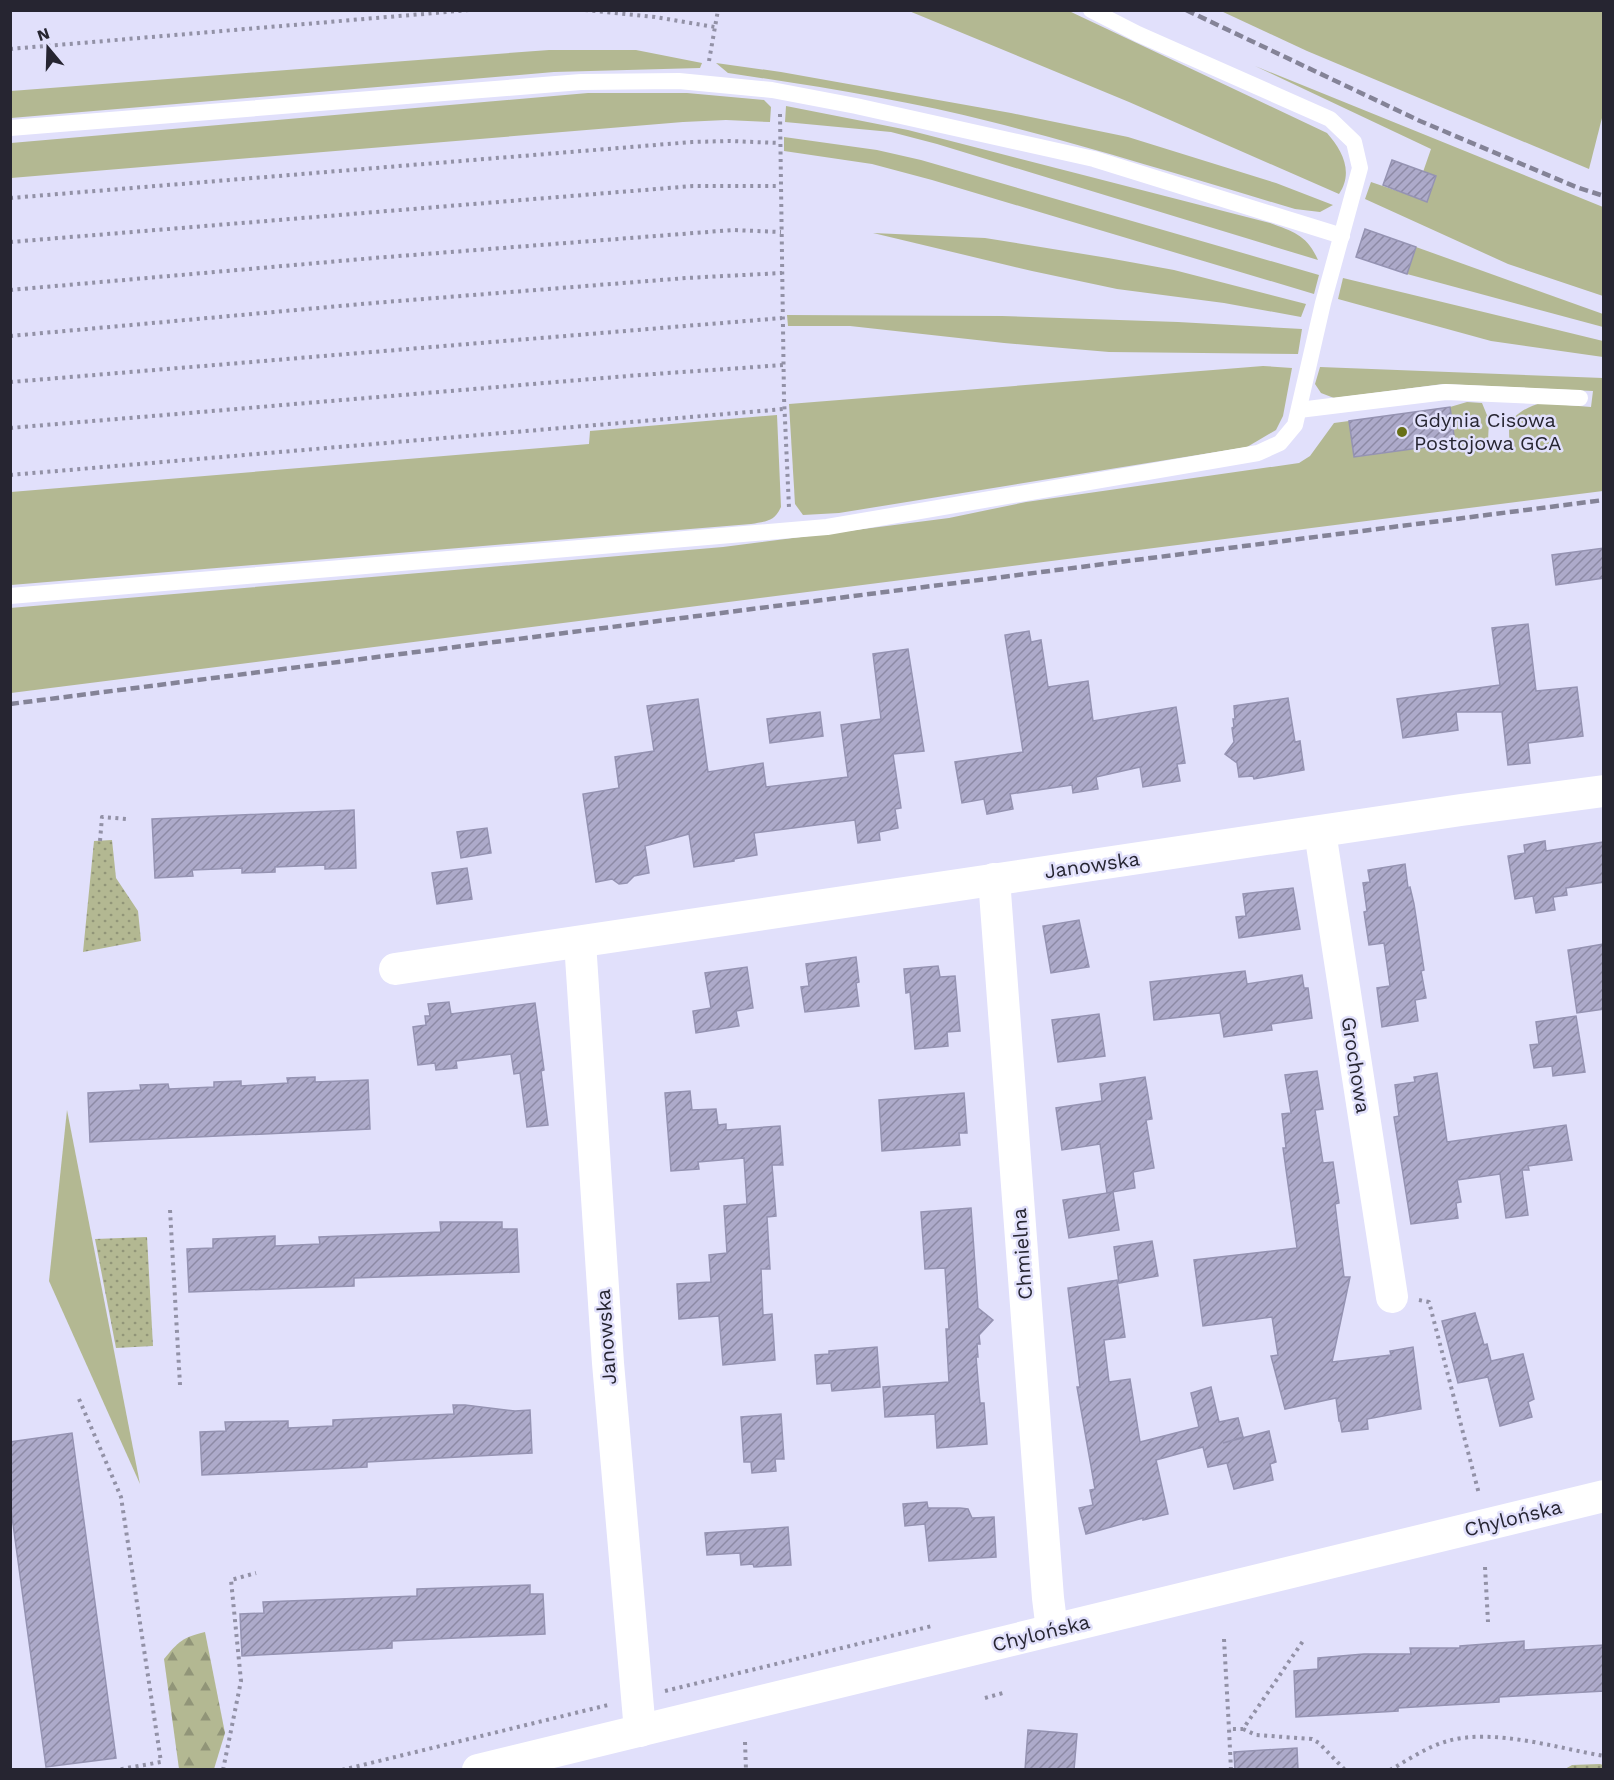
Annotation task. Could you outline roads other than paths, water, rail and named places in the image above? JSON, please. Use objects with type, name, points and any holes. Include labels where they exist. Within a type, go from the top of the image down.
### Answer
[{"type":"street","name":"Janowska","points":[[395,969],[1461,810],[1604,791]]},
{"type":"street","name":"Grochowa","points":[[1320,832],[1392,1297]]},
{"type":"street","name":"Chmielna","points":[[994,879],[1052,1630]]},
{"type":"street","name":"Janowska","points":[[580,942],[608,1363],[640,1731]]},
{"type":"street","name":"Chylońska","points":[[478,1770],[1604,1496]]},
{"type":"lane","points":[[10,596],[827,527],[1258,453],[1280,443],[1295,425],[1323,303],[1360,168],[1354,142],[1330,119],[1138,34],[1092,10]]},
{"type":"lane","points":[[10,128],[581,82],[705,83],[780,92],[856,106],[1094,159],[1342,236]]},
{"type":"lane","points":[[1299,410],[1446,392],[1580,398]]},
{"type":"railway","points":[[1186,10],[1420,121],[1576,187],[1604,196]]},
{"type":"railway","points":[[10,704],[1604,500]]},
{"type":"place","name":"Gdynia Cisowa Postojowa GCA","points":[[1402,432]]}]
